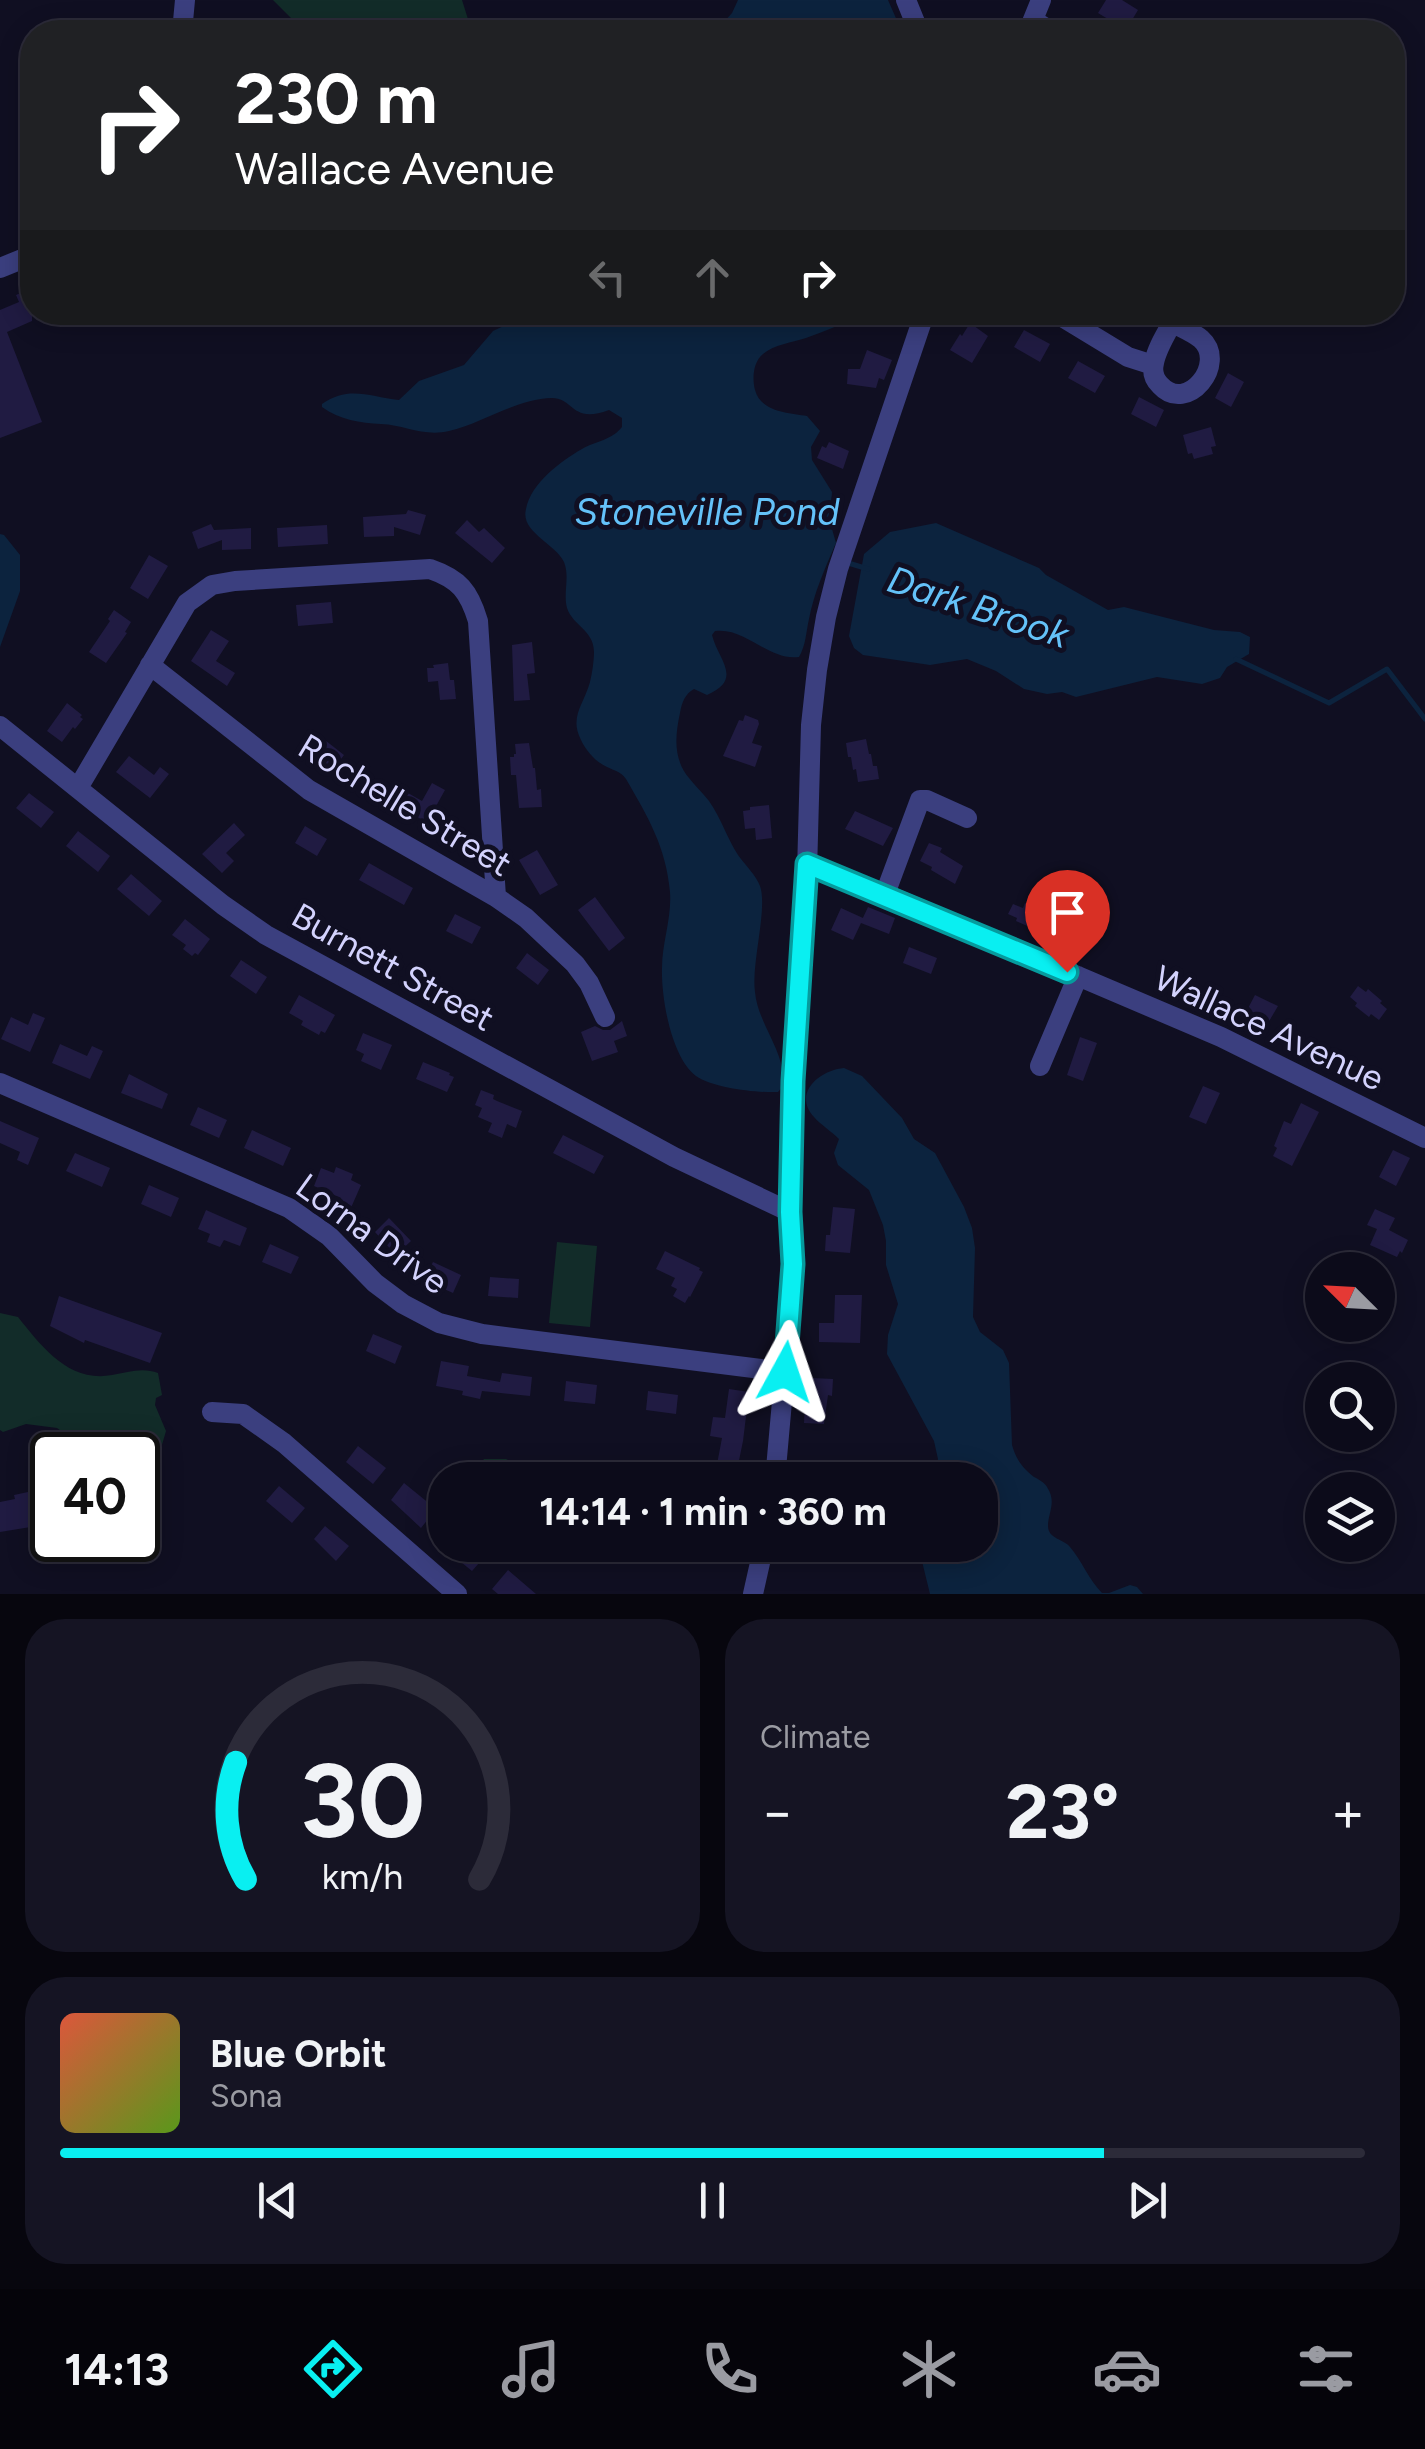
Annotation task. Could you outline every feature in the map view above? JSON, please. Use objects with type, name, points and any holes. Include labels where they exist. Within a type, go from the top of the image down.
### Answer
[{"type":"street","points":[[778,1462],[793,1264],[793,1081],[815,683],[840,562],[921,325]]},
{"type":"street","points":[[1076,325],[1128,356],[1153,365]]},
{"type":"street","points":[[1172,325],[1153,365],[1154,376],[1160,386],[1174,394],[1186,394],[1196,389],[1207,372],[1210,356],[1203,341],[1184,325]]},
{"type":"street","points":[[78,788],[187,603],[208,588],[220,583],[430,570],[456,582],[470,597],[478,621],[496,897]]},
{"type":"street","name":"Rochelle Street","points":[[150,666],[318,796],[496,897],[540,930],[575,964],[605,1017]]},
{"type":"street","name":"Burnett Street","points":[[0,726],[223,905],[275,940],[674,1157],[790,1212]]},
{"type":"street","points":[[885,894],[920,800],[967,818]]},
{"type":"street","name":"Wallace Avenue","points":[[807,864],[1221,1037],[1425,1138]]},
{"type":"street","points":[[1036,1060],[1072,974]]},
{"type":"street","name":"Lorna Drive","points":[[0,1083],[289,1208],[336,1242],[375,1284],[439,1324],[482,1334],[785,1372]]},
{"type":"street","points":[[212,1412],[243,1414],[284,1442],[457,1594]]},
{"type":"street","points":[[753,1594],[760,1562]]},
{"type":"green space","points":[[273,0],[462,0],[468,20],[293,20]]},
{"type":"green space","points":[[557,1242],[597,1246],[590,1327],[549,1323]]},
{"type":"green space","points":[[0,1313],[18,1317],[58,1360],[83,1374],[141,1370],[158,1373],[162,1395],[156,1398],[155,1405],[166,1431],[160,1452],[160,1432],[63,1432],[26,1424],[0,1430]]},
{"type":"green space","points":[[506,1459],[512,1462],[482,1462]]},
{"type":"water","points":[[738,0],[888,0],[897,20],[726,20]]},
{"type":"water","name":"Stoneville Pond","points":[[506,325],[838,325],[772,348],[760,357],[754,371],[755,390],[763,403],[776,410],[807,416],[820,431],[811,447],[812,460],[832,492],[830,522],[836,543],[814,600],[801,652],[799,657],[788,657],[737,634],[715,631],[712,635],[726,668],[724,682],[707,695],[694,689],[688,693],[677,730],[678,755],[684,771],[709,801],[760,886],[762,908],[755,992],[781,1062],[783,1086],[778,1092],[713,1084],[696,1076],[680,1055],[669,1026],[662,980],[670,901],[665,861],[649,820],[626,779],[595,759],[581,740],[576,724],[591,679],[593,645],[567,608],[564,562],[533,531],[526,517],[529,499],[548,474],[582,449],[614,435],[622,427],[622,418],[609,410],[587,414],[559,399],[539,399],[449,431],[431,433],[350,420],[322,407],[332,398],[351,394],[399,400],[419,381],[464,365],[493,331]]},
{"type":"water","points":[[936,523],[1039,568],[1108,610],[1124,607],[1214,630],[1240,632],[1250,637],[1249,654],[1227,667],[1220,678],[1202,684],[1157,677],[1076,697],[1024,689],[967,659],[930,665],[863,655],[854,648],[849,636],[864,554],[890,532]]},
{"type":"water","points":[[0,534],[20,555],[20,591],[0,647]]},
{"type":"water","points":[[844,1068],[862,1076],[902,1118],[914,1139],[935,1153],[964,1207],[975,1248],[973,1317],[980,1332],[1003,1350],[1009,1363],[1012,1445],[1023,1467],[1050,1492],[1051,1534],[1070,1547],[1102,1593],[1130,1585],[1143,1594],[930,1594],[922,1562],[998,1562],[998,1462],[937,1462],[934,1441],[887,1354],[888,1335],[898,1304],[886,1265],[883,1225],[869,1190],[838,1165],[834,1153],[839,1139],[814,1117],[806,1100],[812,1084]]},
{"type":"building","points":[[1106,0],[1122,0],[1138,10],[1132,20],[1110,20],[1098,13]]},
{"type":"building","points":[[20,293],[23,325],[7,332],[42,422],[0,438],[0,310],[19,302],[16,295]]},
{"type":"building","points":[[973,325],[988,336],[972,363],[950,350]]},
{"type":"building","points":[[1024,330],[1050,344],[1040,362],[1014,347]]},
{"type":"building","points":[[867,350],[892,360],[884,380],[879,378],[876,388],[847,384],[848,369],[860,369]]},
{"type":"building","points":[[1078,361],[1105,376],[1095,393],[1068,378]]},
{"type":"building","points":[[1228,373],[1244,382],[1231,407],[1215,398]]},
{"type":"building","points":[[1139,397],[1164,410],[1156,427],[1131,414]]},
{"type":"building","points":[[1211,427],[1216,446],[1211,447],[1213,454],[1194,459],[1192,453],[1188,454],[1183,435]]},
{"type":"building","points":[[829,442],[849,451],[843,469],[817,458],[822,446],[826,448]]},
{"type":"building","points":[[408,510],[426,515],[420,535],[394,527],[394,536],[364,537],[363,517],[406,514]]},
{"type":"building","points":[[467,520],[479,532],[484,528],[505,548],[492,563],[455,533]]},
{"type":"building","points":[[211,524],[214,530],[251,528],[251,549],[222,550],[222,540],[198,549],[192,532]]},
{"type":"building","points":[[327,525],[328,544],[278,547],[277,528]]},
{"type":"building","points":[[149,555],[168,566],[148,599],[130,588]]},
{"type":"building","points":[[331,602],[333,623],[298,626],[296,605]]},
{"type":"building","points":[[114,610],[131,622],[106,663],[89,652]]},
{"type":"building","points":[[211,630],[229,641],[216,661],[235,673],[227,686],[191,661]]},
{"type":"building","points":[[532,642],[535,673],[527,674],[530,700],[514,701],[512,645]]},
{"type":"building","points":[[448,663],[456,699],[440,700],[438,681],[428,682],[427,668]]},
{"type":"building","points":[[67,703],[83,719],[62,742],[47,731]]},
{"type":"building","points":[[745,715],[759,724],[752,743],[762,746],[755,767],[723,756]]},
{"type":"building","points":[[316,733],[344,755],[332,771],[304,749]]},
{"type":"building","points":[[866,739],[879,779],[858,782],[846,743]]},
{"type":"building","points":[[529,743],[542,807],[519,808],[510,757],[516,754],[515,744]]},
{"type":"building","points":[[129,756],[154,775],[160,767],[169,774],[150,798],[116,772]]},
{"type":"building","points":[[432,783],[445,790],[435,808],[442,811],[434,826],[393,804],[401,789],[422,801]]},
{"type":"building","points":[[29,793],[54,812],[41,828],[16,808]]},
{"type":"building","points":[[769,805],[772,838],[756,840],[755,828],[745,829],[743,811]]},
{"type":"building","points":[[855,811],[893,828],[883,846],[845,829]]},
{"type":"building","points":[[234,823],[245,835],[226,853],[234,861],[222,873],[202,854]]},
{"type":"building","points":[[305,826],[327,839],[317,856],[295,843]]},
{"type":"building","points":[[78,831],[110,856],[98,872],[66,846]]},
{"type":"building","points":[[929,843],[942,848],[940,852],[963,866],[955,884],[920,861]]},
{"type":"building","points":[[537,850],[558,885],[540,895],[519,860]]},
{"type":"building","points":[[369,863],[413,888],[404,905],[359,880]]},
{"type":"building","points":[[131,874],[162,901],[149,916],[117,889]]},
{"type":"building","points":[[595,897],[625,938],[609,951],[578,910]]},
{"type":"building","points":[[1025,903],[1042,910],[1034,929],[1008,914],[1013,904],[1023,908]]},
{"type":"building","points":[[868,907],[895,918],[889,934],[861,923],[853,940],[831,930],[841,908],[863,918]]},
{"type":"building","points":[[455,914],[481,927],[472,944],[446,931]]},
{"type":"building","points":[[185,919],[210,939],[198,955],[192,956],[183,949],[186,945],[172,935]]},
{"type":"building","points":[[909,947],[937,958],[931,974],[903,963]]},
{"type":"building","points":[[527,953],[549,970],[538,985],[516,968]]},
{"type":"building","points":[[241,960],[267,977],[256,994],[230,976]]},
{"type":"building","points":[[1358,986],[1366,992],[1368,989],[1387,1009],[1379,1020],[1355,1006],[1357,1003],[1350,997]]},
{"type":"building","points":[[299,995],[335,1015],[325,1033],[321,1031],[319,1035],[301,1025],[303,1021],[289,1013]]},
{"type":"building","points":[[1255,995],[1278,1006],[1268,1023],[1245,1014]]},
{"type":"building","points":[[33,1013],[45,1018],[30,1052],[1,1039],[11,1017],[28,1025]]},
{"type":"building","points":[[622,1021],[627,1036],[614,1041],[618,1052],[592,1061],[581,1032],[595,1026],[610,1030]]},
{"type":"building","points":[[363,1033],[392,1045],[381,1070],[361,1061],[364,1054],[356,1050]]},
{"type":"building","points":[[1080,1037],[1097,1043],[1083,1081],[1067,1075]]},
{"type":"building","points":[[60,1044],[87,1056],[92,1046],[103,1051],[90,1079],[52,1063]]},
{"type":"building","points":[[423,1062],[454,1077],[447,1092],[416,1079]]},
{"type":"building","points":[[129,1074],[168,1094],[162,1109],[121,1093]]},
{"type":"building","points":[[1203,1086],[1220,1093],[1206,1124],[1189,1117]]},
{"type":"building","points":[[481,1090],[522,1111],[516,1128],[507,1124],[502,1138],[488,1132],[492,1123],[478,1117],[482,1108],[475,1105]]},
{"type":"building","points":[[1301,1103],[1319,1112],[1292,1166],[1273,1156],[1277,1148],[1274,1146],[1284,1121],[1291,1124]]},
{"type":"building","points":[[198,1107],[227,1120],[219,1138],[190,1125]]},
{"type":"building","points":[[0,1121],[39,1138],[28,1165],[17,1160],[20,1152],[0,1143]]},
{"type":"building","points":[[252,1130],[291,1148],[283,1166],[244,1148]]},
{"type":"building","points":[[563,1135],[604,1156],[594,1174],[553,1153]]},
{"type":"building","points":[[1393,1150],[1410,1158],[1396,1186],[1379,1177]]},
{"type":"building","points":[[75,1153],[110,1168],[102,1187],[66,1171]]},
{"type":"building","points":[[336,1167],[353,1174],[351,1180],[361,1185],[350,1210],[338,1205],[341,1198],[314,1186],[321,1168],[334,1173]]},
{"type":"building","points":[[149,1185],[179,1198],[171,1217],[141,1204]]},
{"type":"building","points":[[833,1207],[855,1209],[850,1253],[825,1251]]},
{"type":"building","points":[[1375,1209],[1395,1218],[1389,1230],[1408,1240],[1402,1253],[1397,1257],[1395,1252],[1370,1245],[1377,1229],[1367,1225]]},
{"type":"building","points":[[206,1210],[247,1228],[240,1246],[224,1240],[220,1247],[207,1242],[210,1234],[198,1229]]},
{"type":"building","points":[[389,1218],[411,1241],[396,1255],[375,1232]]},
{"type":"building","points":[[270,1244],[299,1257],[291,1274],[262,1262]]},
{"type":"building","points":[[665,1251],[703,1272],[685,1303],[673,1296],[677,1289],[671,1286],[675,1278],[656,1269]]},
{"type":"building","points":[[433,1262],[461,1275],[453,1293],[424,1280]]},
{"type":"building","points":[[490,1277],[519,1279],[518,1298],[488,1296]]},
{"type":"building","points":[[835,1295],[862,1295],[860,1343],[819,1342],[819,1323],[834,1323]]},
{"type":"building","points":[[59,1296],[162,1333],[150,1363],[85,1340],[84,1343],[50,1326]]},
{"type":"building","points":[[373,1334],[402,1346],[395,1364],[366,1351]]},
{"type":"building","points":[[441,1361],[469,1366],[467,1376],[500,1382],[502,1373],[532,1377],[530,1396],[482,1391],[480,1399],[436,1386]]},
{"type":"building","points":[[812,1378],[833,1379],[824,1424],[804,1423],[805,1401],[811,1401]]},
{"type":"building","points":[[566,1381],[597,1385],[595,1404],[564,1401]]},
{"type":"building","points":[[729,1389],[749,1392],[739,1462],[717,1462],[722,1438],[710,1436],[713,1417],[725,1418]]},
{"type":"building","points":[[648,1391],[678,1395],[676,1414],[646,1410]]},
{"type":"building","points":[[358,1446],[386,1468],[373,1484],[346,1462]]},
{"type":"building","points":[[404,1483],[428,1502],[428,1519],[421,1528],[391,1500]]},
{"type":"building","points":[[279,1486],[305,1508],[292,1523],[266,1501]]},
{"type":"building","points":[[14,1495],[30,1495],[30,1527],[0,1532],[0,1502],[15,1499]]},
{"type":"building","points":[[325,1526],[349,1546],[336,1561],[314,1539]]},
{"type":"building","points":[[461,1562],[480,1562],[472,1571]]},
{"type":"building","points":[[508,1570],[536,1594],[498,1594],[492,1589]]},
{"type":"waterway","name":"Dark Brook","points":[[845,562],[868,569]]},
{"type":"waterway","name":"Dark Brook","points":[[1236,659],[1329,703],[1387,669],[1425,719]]},
{"type":"route","points":[[785,1372],[793,1264],[793,1081],[807,864],[1067,972]]}]
